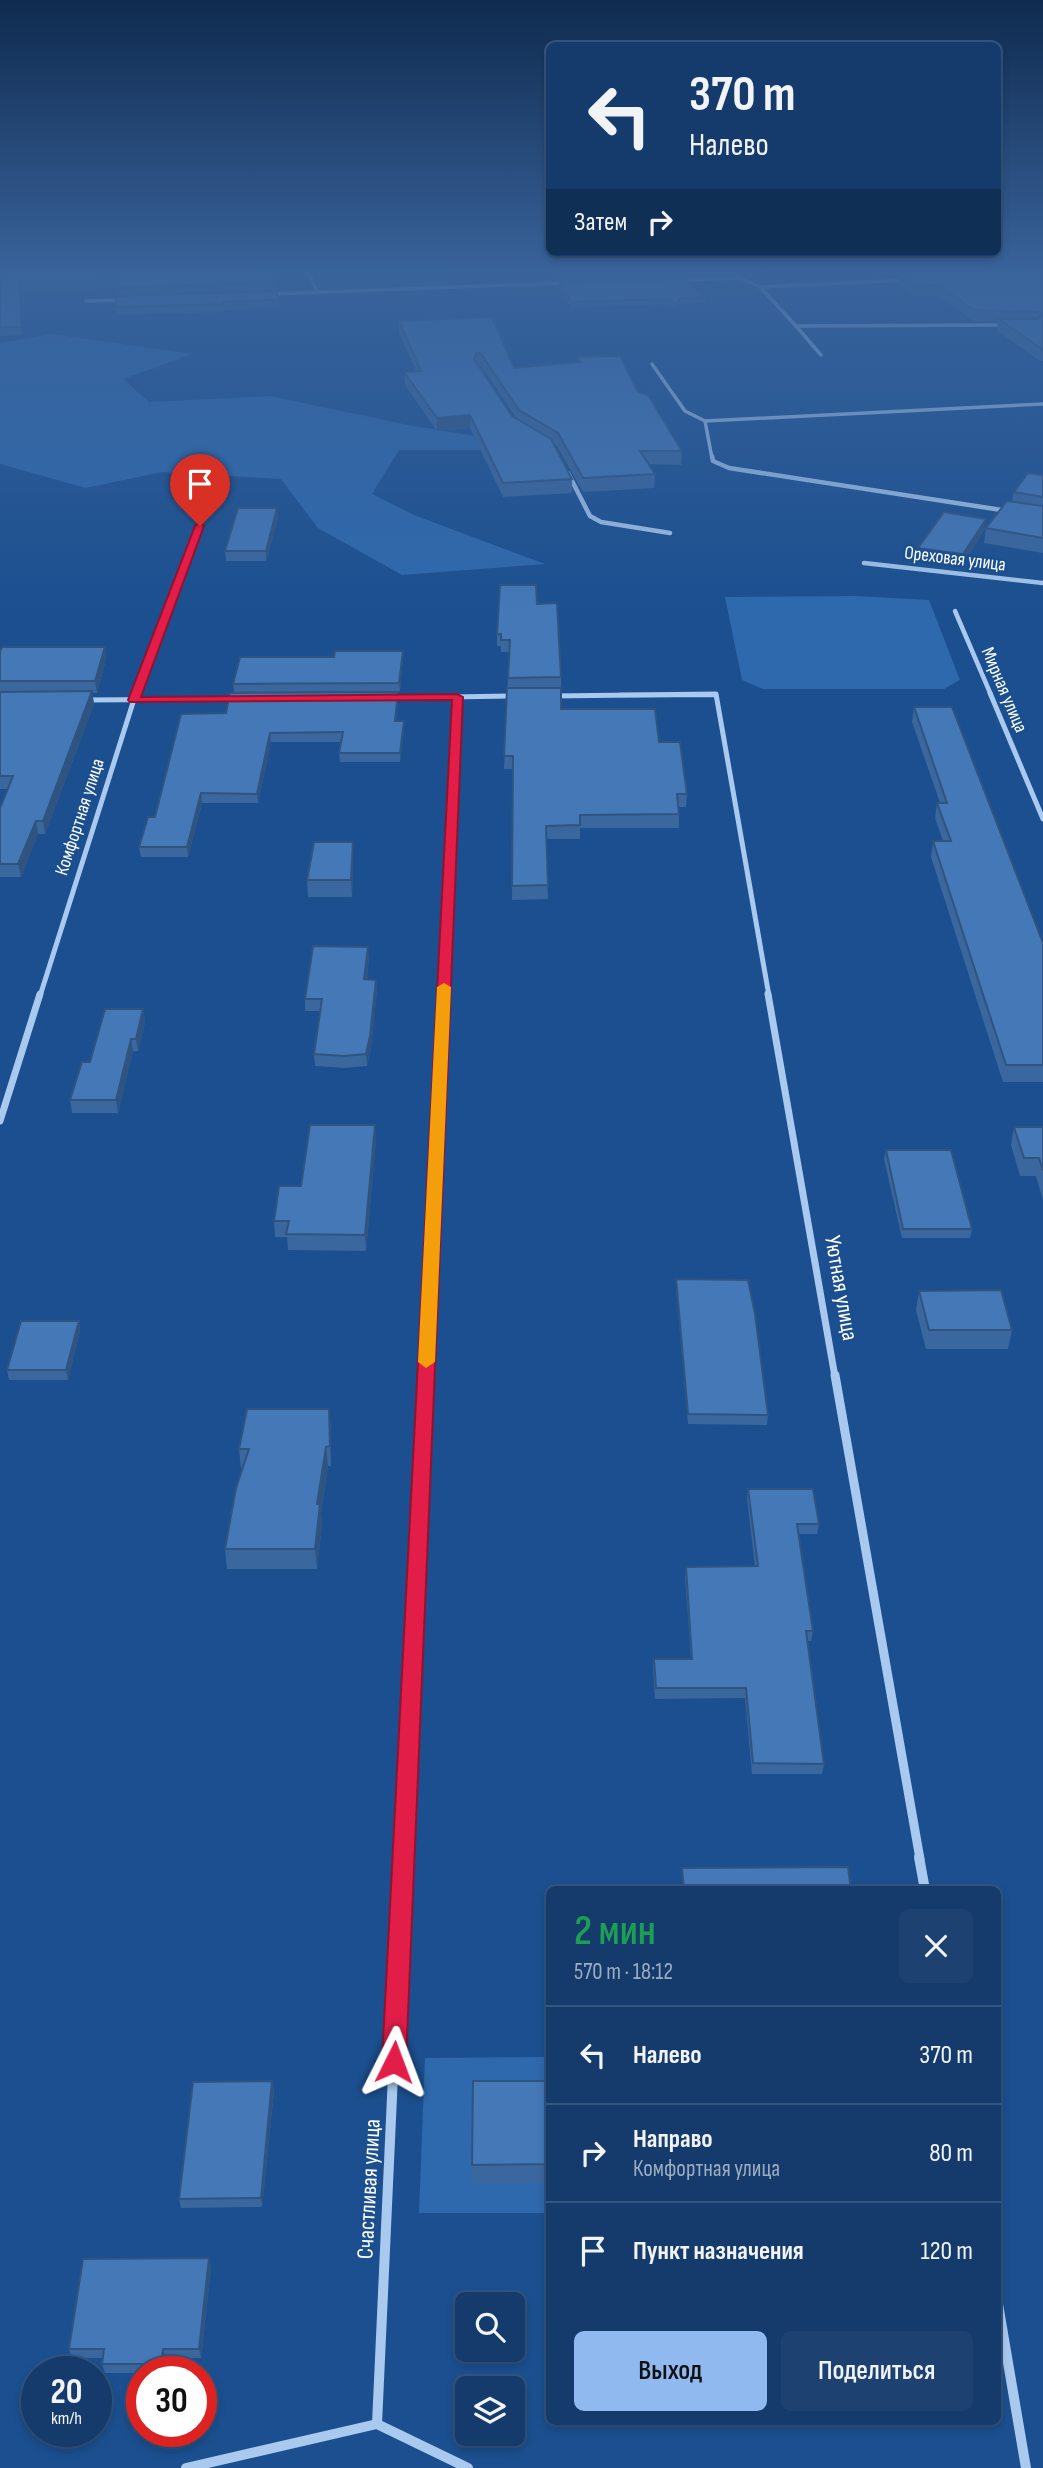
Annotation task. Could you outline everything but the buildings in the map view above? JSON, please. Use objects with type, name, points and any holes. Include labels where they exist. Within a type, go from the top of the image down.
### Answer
[{"type":"street","points":[[666,384],[685,411],[705,421],[1043,404]]},
{"type":"street","points":[[705,421],[713,461],[729,468],[1016,512]]},
{"type":"street","points":[[565,468],[590,516],[601,522],[670,533]]},
{"type":"street","name":"Комфортная улица","points":[[0,1121],[134,700],[200,526]]},
{"type":"street","name":"Ореховая улица","points":[[864,562],[1043,583]]},
{"type":"street","name":"Мирная улица","points":[[956,611],[1043,819]]},
{"type":"street","name":"Уютная улица","points":[[539,696],[716,694],[924,1886]]},
{"type":"street","points":[[390,698],[526,696]]},
{"type":"street","name":"Счастливая улица","points":[[377,2424],[457,697]]},
{"type":"street","points":[[80,700],[242,699]]},
{"type":"street","points":[[1001,2322],[1026,2468]]},
{"type":"street","points":[[186,2468],[377,2424],[468,2468]]},
{"type":"shaded area","points":[[0,384],[129,384],[149,402],[270,396],[408,425],[494,439],[519,450],[399,450],[372,494],[414,515],[545,564],[402,575],[318,528],[281,479],[162,472],[86,488],[0,464]]},
{"type":"shaded area","points":[[855,596],[929,600],[960,680],[944,689],[763,689],[742,680],[725,597]]},
{"type":"shaded area","points":[[546,2057],[546,2213],[419,2213],[425,2058]]},
{"type":"slow traffic","points":[[426,1362],[444,987]]},
{"type":"route","points":[[200,526],[134,700],[457,697],[394,2062]]}]
